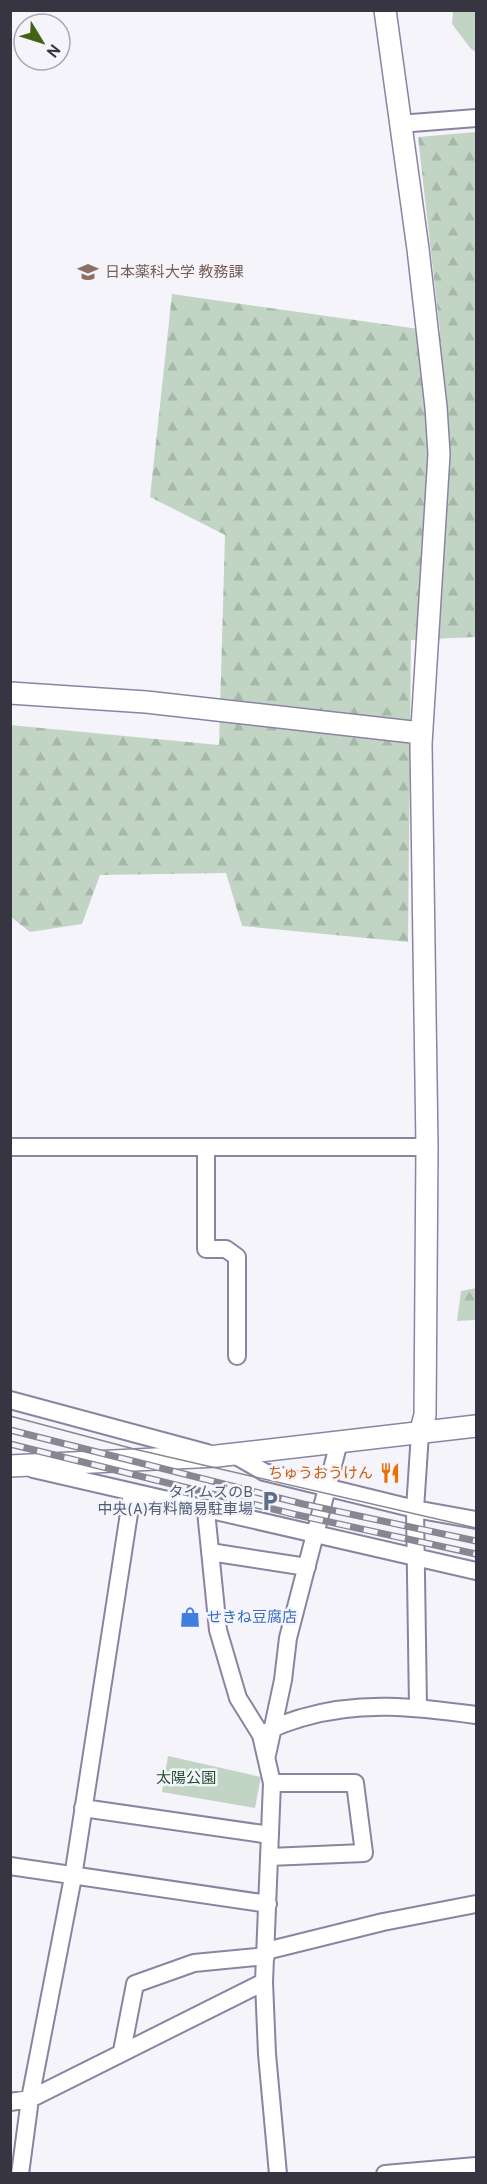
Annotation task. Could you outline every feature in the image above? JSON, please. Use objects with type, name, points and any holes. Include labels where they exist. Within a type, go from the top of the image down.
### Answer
[{"type":"street","points":[[385,10],[418,249],[436,407],[439,454],[421,734],[427,1147],[425,1414],[420,1433],[415,1509],[418,1707]]},
{"type":"street","points":[[399,124],[477,118]]},
{"type":"street","points":[[10,693],[146,702],[421,734]]},
{"type":"street","points":[[10,1147],[427,1147]]},
{"type":"street","points":[[206,1148],[206,1249],[226,1249],[237,1257],[237,1356]]},
{"type":"street","points":[[10,1400],[225,1455],[264,1472],[415,1509],[477,1520]]},
{"type":"street","points":[[14,1466],[225,1455],[477,1426]]},
{"type":"street","points":[[278,2174],[267,2054],[264,1982],[272,1783],[267,1756],[268,1731],[288,1638],[339,1442]]},
{"type":"street","points":[[14,1466],[477,1571]]},
{"type":"street","points":[[20,2174],[30,2099],[73,1877],[132,1494]]},
{"type":"street","points":[[206,1511],[218,1630],[238,1698],[268,1731]]},
{"type":"street","points":[[210,1552],[307,1567]]},
{"type":"street","points":[[268,1731],[326,1711],[358,1706],[418,1707],[477,1715]]},
{"type":"street","points":[[269,1857],[364,1853],[355,1783],[272,1783]]},
{"type":"street","points":[[83,1808],[270,1835]]},
{"type":"street","points":[[10,1866],[268,1904]]},
{"type":"street","points":[[122,2051],[135,1984],[194,1963],[266,1954],[383,1922],[477,1904]]},
{"type":"street","points":[[10,2102],[30,2099],[264,1982]]},
{"type":"street","points":[[385,2174],[477,2166]]},
{"type":"green space","points":[[453,11],[476,11],[476,52],[471,49],[452,24]]},
{"type":"green space","points":[[476,132],[476,637],[411,640],[408,942],[242,926],[226,873],[100,875],[82,924],[30,932],[11,917],[10,725],[219,745],[225,535],[150,497],[172,294],[440,332],[418,137]]},
{"type":"green space","points":[[476,1288],[476,1320],[457,1321],[461,1291]]},
{"type":"green space","name":"太陽公園","points":[[168,1756],[261,1777],[255,1808],[162,1792]]},
{"type":"tram line","points":[[10,1416],[134,1449],[476,1528]]},
{"type":"railway","points":[[10,1430],[303,1504],[476,1541]]},
{"type":"railway","points":[[10,1444],[293,1514],[476,1554]]},
{"type":"place","name":"日本薬科大学 教務課","points":[[88,272]]},
{"type":"place","name":"ちゅうおうけん","points":[[390,1473]]},
{"type":"place","name":"タイムズのB 中央(A)有料簡易駐車場","points":[[270,1501]]},
{"type":"place","name":"せきね豆腐店","points":[[190,1617]]}]
